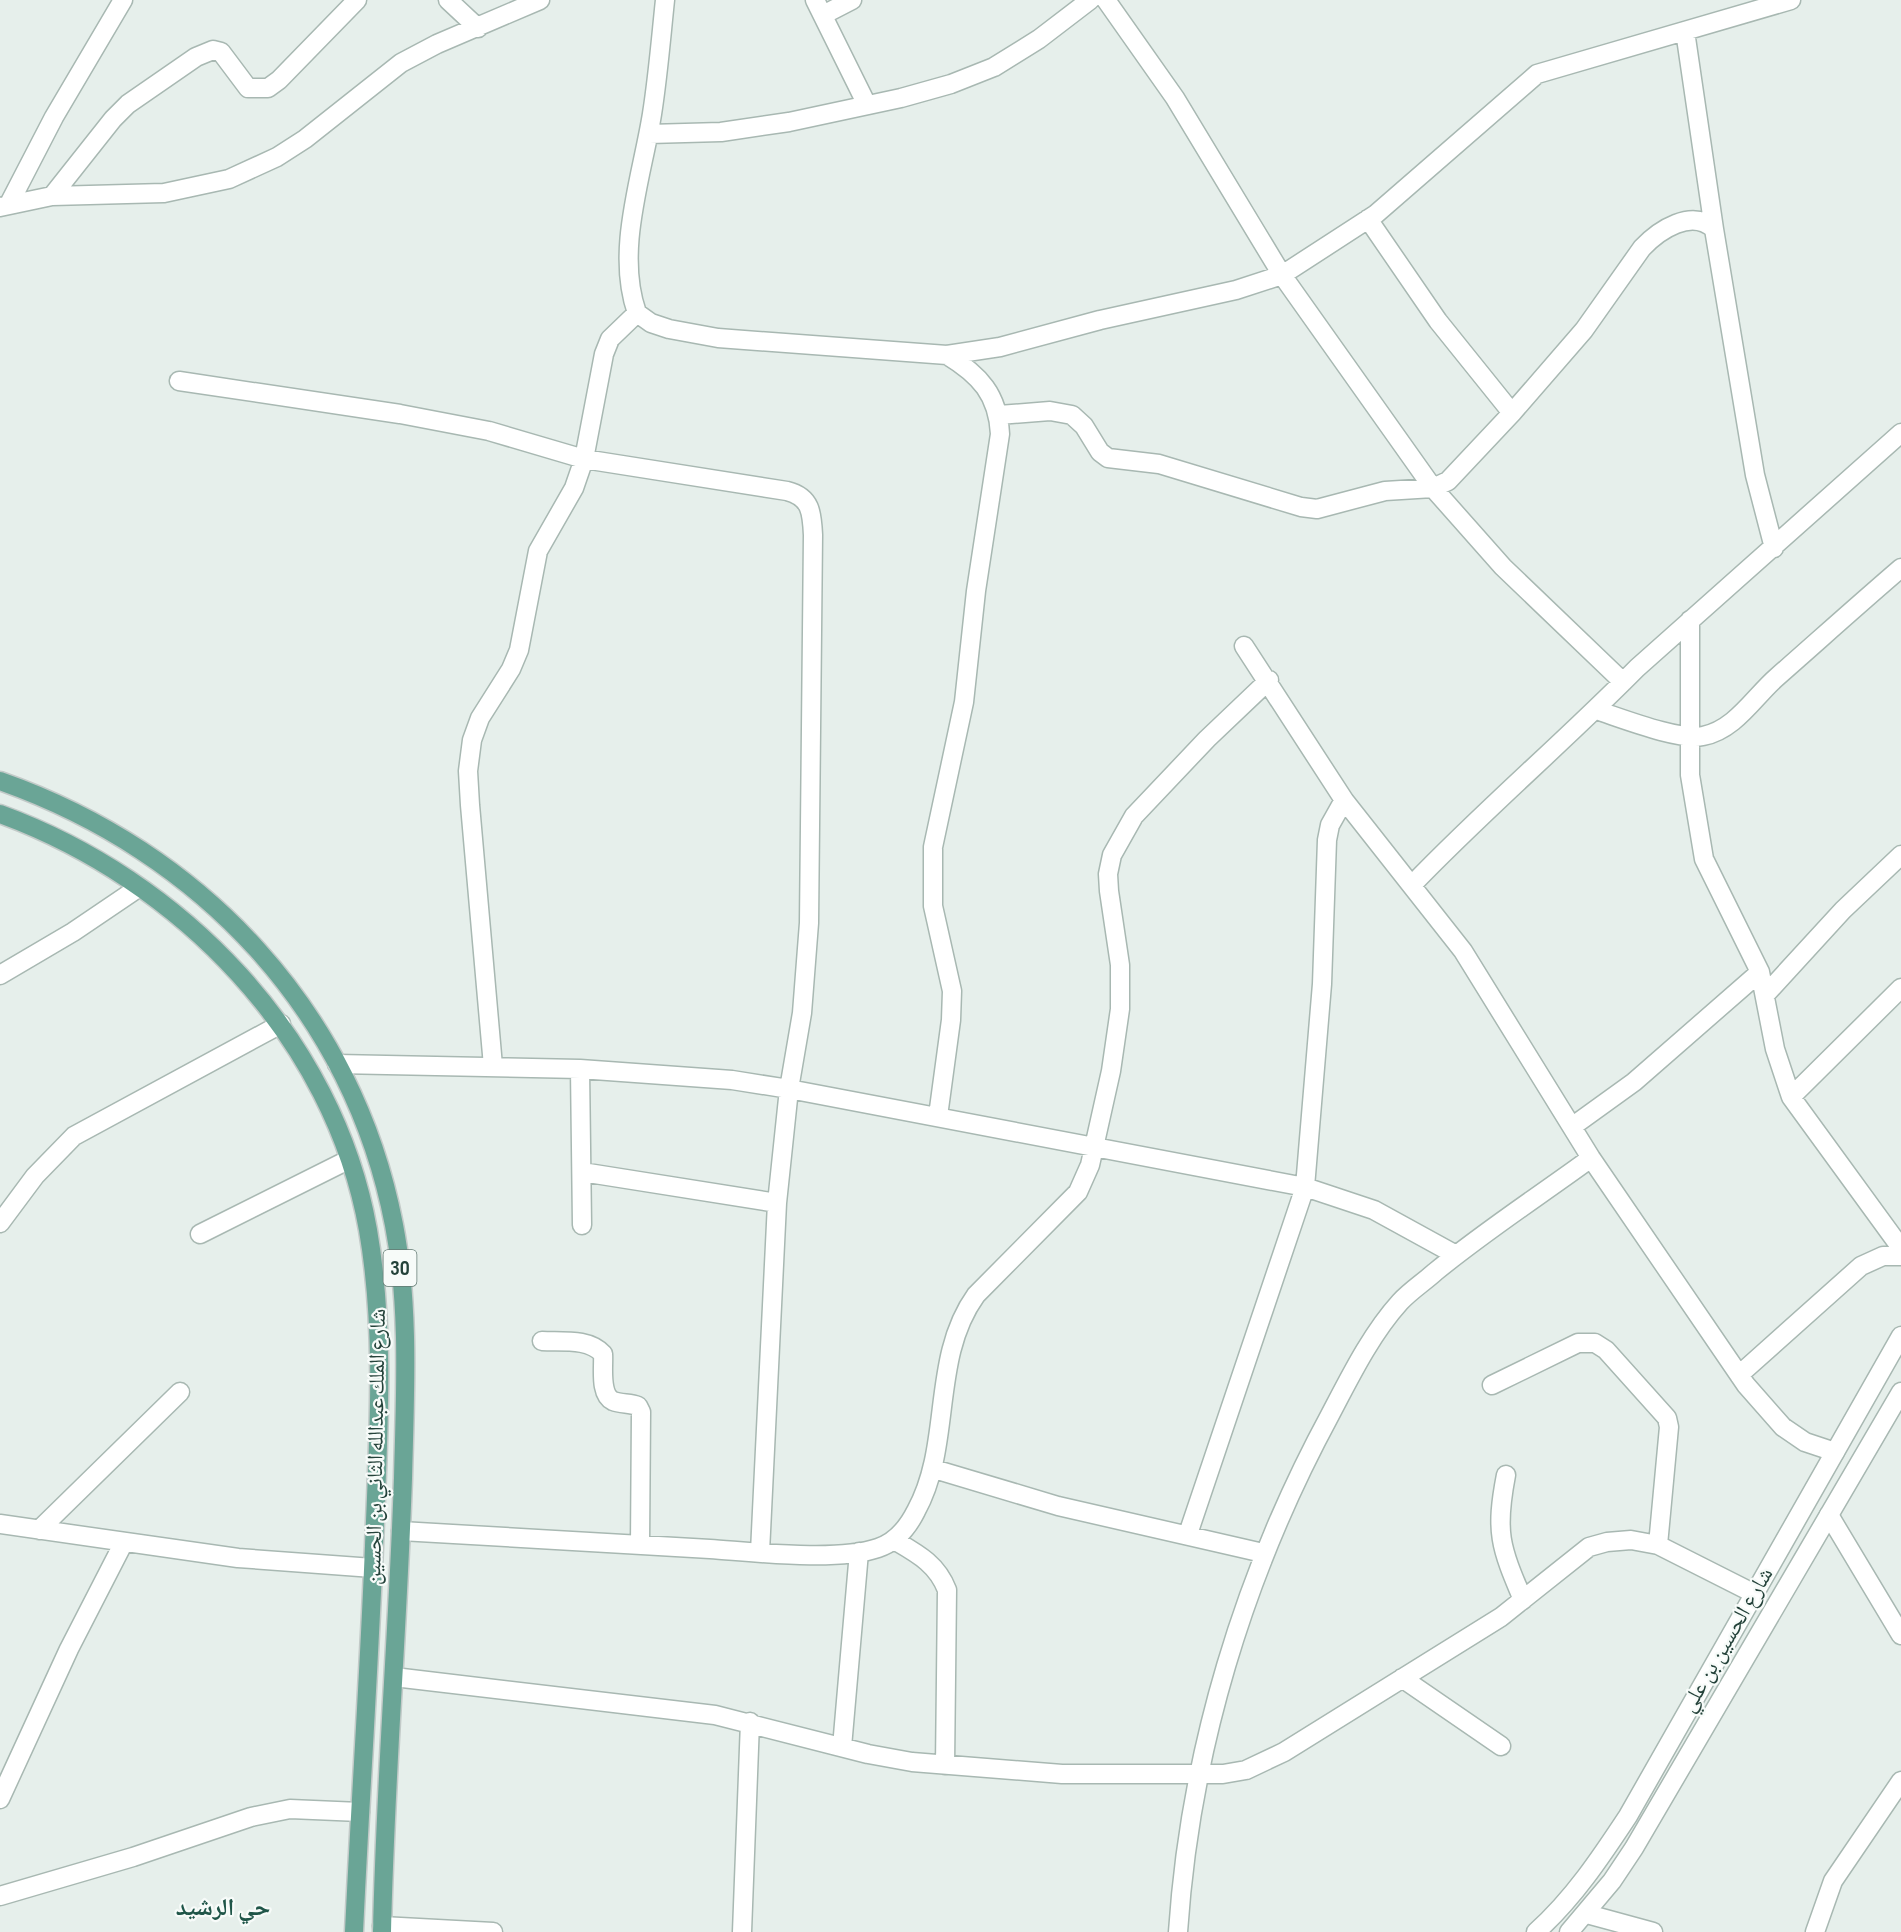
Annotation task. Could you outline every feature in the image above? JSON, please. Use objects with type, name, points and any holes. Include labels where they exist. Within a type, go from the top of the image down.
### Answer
[{"type":"main road","name":"شارع الملك عبدالله الثاني بن الحسين","points":[[0,781],[66,808],[148,855],[209,900],[263,954],[303,1005],[338,1064],[359,1109],[380,1170],[393,1223],[404,1312],[401,1531],[382,1929]]},
{"type":"main road","name":"شارع الملك عبدالله الثاني بن الحسين","points":[[0,814],[66,844],[138,888],[200,935],[231,964],[281,1024],[320,1090],[348,1160],[367,1226],[374,1278],[379,1372],[374,1568],[354,1932]]},
{"type":"main road","points":[[378,1451],[403,1452]]},
{"type":"street","points":[[5,205],[123,0]]},
{"type":"street","points":[[52,196],[113,119],[128,104],[196,57],[204,52],[221,52],[248,88],[268,88],[286,73],[357,0]]},
{"type":"street","points":[[448,0],[478,28]]},
{"type":"street","points":[[5,205],[52,196],[164,193],[207,186],[229,179],[256,168],[305,140],[401,63],[437,44],[540,0]]},
{"type":"street","points":[[665,0],[649,134],[634,210],[630,279],[637,314],[651,323],[669,329],[718,338],[947,355],[1000,347],[1100,320],[1236,290],[1282,275],[1368,219],[1537,74],[1791,0]]},
{"type":"street","points":[[852,0],[819,8],[867,105]]},
{"type":"street","points":[[649,134],[721,132],[789,122],[951,84],[994,67],[1039,39],[1090,0]]},
{"type":"street","points":[[1106,0],[1175,98],[1282,275],[1433,488],[1503,567],[1623,682]]},
{"type":"street","points":[[1684,31],[1755,475],[1774,548]]},
{"type":"street","points":[[1368,219],[1438,321],[1512,413]]},
{"type":"street","points":[[999,414],[1042,411],[1072,415],[1084,426],[1100,452],[1108,458],[1159,464],[1301,507],[1317,509],[1385,491],[1433,488],[1448,481],[1512,413],[1584,330],[1653,236],[1669,226],[1699,220],[1714,229]]},
{"type":"street","points":[[493,1066],[470,805],[468,771],[472,740],[480,718],[511,669],[519,650],[538,551],[574,488],[584,459],[604,354],[610,339],[637,314]]},
{"type":"street","points":[[938,1116],[951,1020],[952,992],[933,906],[933,847],[964,702],[976,591],[1000,435],[999,414],[983,385],[967,368],[947,355]]},
{"type":"street","points":[[179,381],[400,414],[489,431],[584,459],[787,491],[799,494],[807,501],[812,513],[809,923],[802,1013],[789,1089],[777,1203],[760,1552]]},
{"type":"street","points":[[1412,885],[1458,837],[1690,620],[1774,548],[1901,433]]},
{"type":"street","points":[[1596,710],[1664,731],[1688,735],[1702,737],[1720,729],[1741,715],[1767,687],[1901,568]]},
{"type":"street","points":[[1690,620],[1688,735],[1690,775],[1704,858],[1760,972],[1775,1049],[1791,1097],[1901,1248]]},
{"type":"street","points":[[1245,646],[1269,680],[1344,800],[1463,951],[1591,1158],[1739,1375],[1783,1427],[1805,1442],[1835,1452]]},
{"type":"street","points":[[401,1531],[760,1552],[859,1552],[878,1548],[894,1540],[916,1511],[934,1469],[948,1365],[954,1337],[963,1314],[976,1295],[1078,1192],[1085,1180],[1095,1147],[1111,1071],[1120,1009],[1120,965],[1109,882],[1112,855],[1134,816],[1207,739],[1269,680]]},
{"type":"street","points":[[1188,1534],[1305,1187],[1322,984],[1328,840],[1330,825],[1344,800]]},
{"type":"street","points":[[1766,994],[1843,910],[1901,855]]},
{"type":"street","points":[[0,975],[73,932],[138,888]]},
{"type":"street","points":[[1573,1126],[1634,1082],[1760,972]]},
{"type":"street","points":[[1791,1097],[1901,988]]},
{"type":"street","points":[[0,1223],[35,1176],[74,1136],[281,1024]]},
{"type":"street","points":[[338,1064],[580,1069],[732,1080],[789,1089],[1305,1187],[1374,1210],[1456,1255]]},
{"type":"street","points":[[580,1069],[582,1225]]},
{"type":"street","points":[[1178,1932],[1199,1773],[1225,1665],[1263,1553],[1307,1458],[1374,1337],[1401,1302],[1456,1255],[1591,1158]]},
{"type":"street","points":[[200,1234],[348,1160]]},
{"type":"street","points":[[582,1172],[777,1203]]},
{"type":"street","points":[[1739,1375],[1862,1266],[1883,1256],[1901,1256]]},
{"type":"street","name":"شارع الحسين بن علي","points":[[1536,1932],[1567,1900],[1599,1860],[1628,1816],[1901,1336]]},
{"type":"street","points":[[542,1341],[581,1343],[598,1348],[603,1354],[604,1389],[608,1396],[614,1401],[638,1406],[641,1412],[640,1545]]},
{"type":"street","points":[[1492,1385],[1578,1343],[1595,1343],[1606,1350],[1667,1418],[1669,1427],[1658,1545]]},
{"type":"street","points":[[39,1530],[180,1392]]},
{"type":"street","name":"شارع الحسين بن علي","points":[[1569,1932],[1587,1914],[1634,1848],[1901,1392]]},
{"type":"street","points":[[934,1469],[1058,1506],[1263,1553]]},
{"type":"street","points":[[1506,1474],[1498,1525],[1502,1547],[1523,1600]]},
{"type":"street","points":[[1829,1515],[1901,1635]]},
{"type":"street","points":[[0,1524],[288,1563],[374,1568]]},
{"type":"street","points":[[894,1540],[931,1563],[942,1575],[947,1590],[945,1765]]},
{"type":"street","points":[[394,1677],[715,1715],[891,1758],[945,1765],[1062,1774],[1162,1776],[1223,1774],[1246,1770],[1275,1757],[1501,1617],[1589,1547],[1631,1540],[1658,1545],[1753,1593]]},
{"type":"street","points":[[0,1798],[69,1649],[124,1542]]},
{"type":"street","points":[[842,1747],[859,1552]]},
{"type":"street","points":[[1402,1678],[1501,1746]]},
{"type":"street","points":[[741,1932],[750,1722]]},
{"type":"street","points":[[1815,1932],[1833,1881],[1901,1781]]},
{"type":"street","points":[[0,1896],[133,1857],[251,1816],[290,1809],[360,1812]]},
{"type":"street","points":[[1587,1914],[1653,1932]]},
{"type":"street","points":[[382,1929],[493,1932]]},
{"type":"district","name":"حي الرشيد","points":[[223,1907]]}]
